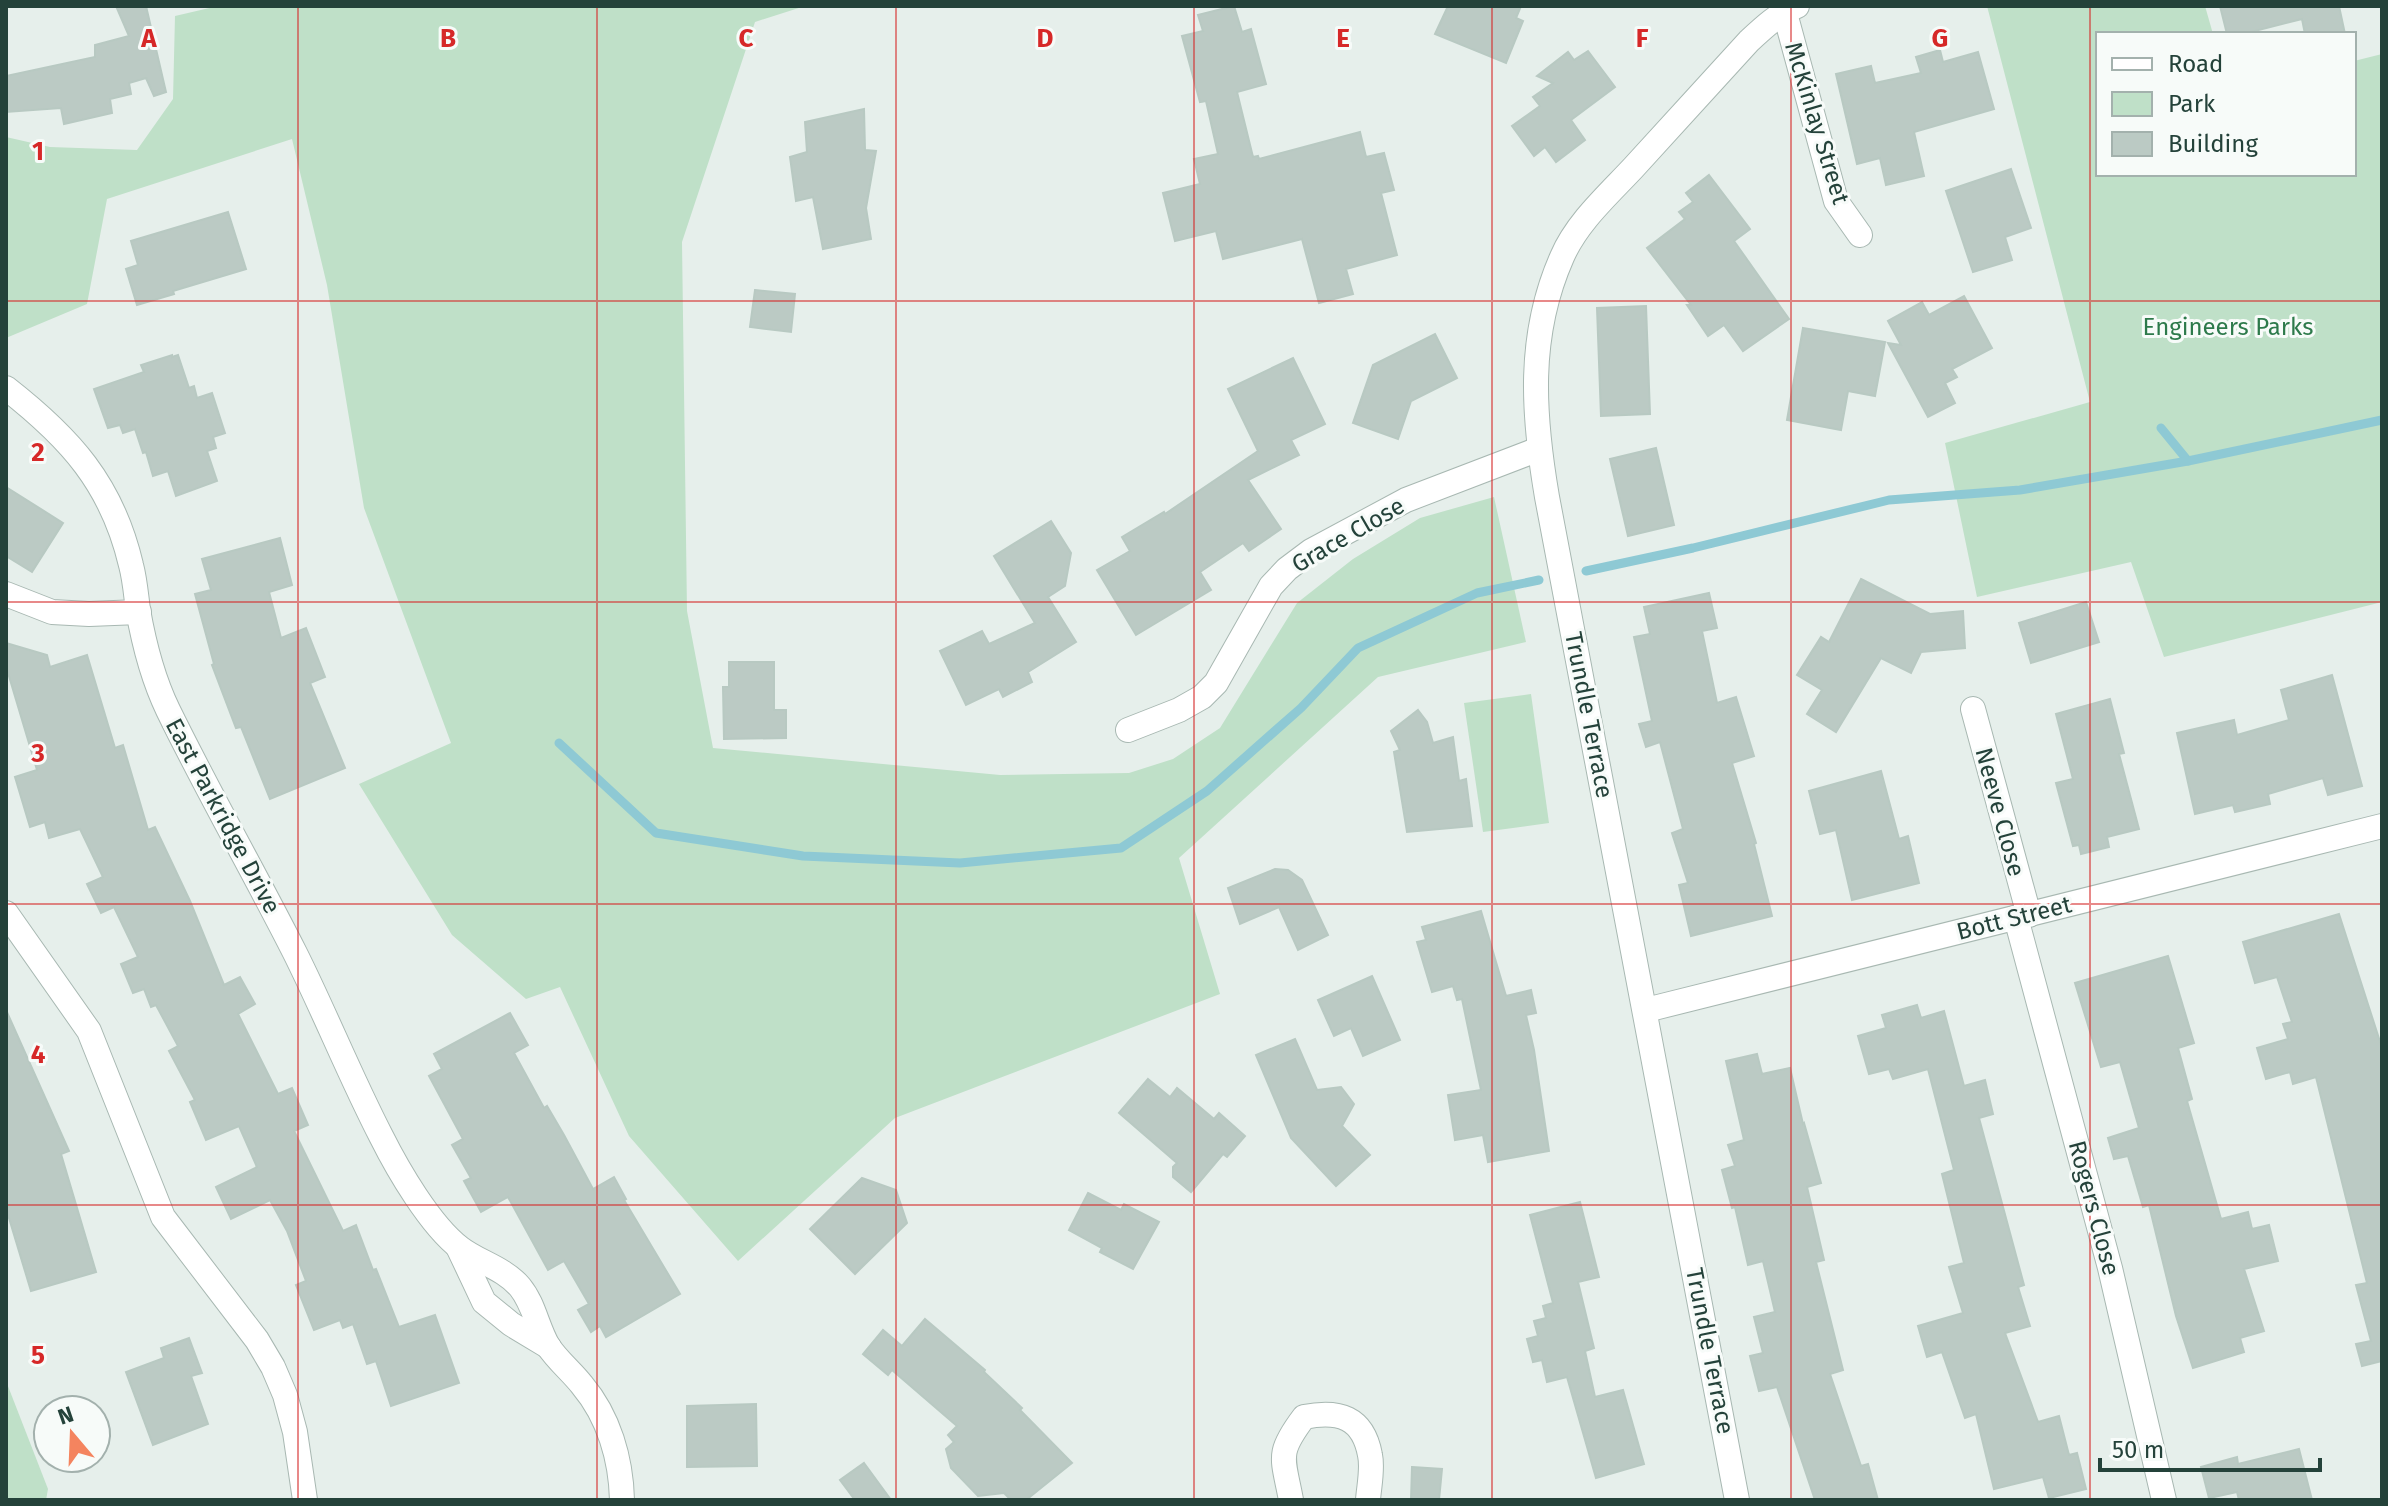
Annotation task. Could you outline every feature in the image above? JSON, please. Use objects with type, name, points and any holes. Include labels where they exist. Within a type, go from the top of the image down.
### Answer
[{"type":"street","name":"McKinlay Street","points":[[1788,8],[1836,201],[1860,235]]},
{"type":"street","name":"Trundle Terrace","points":[[1737,1500],[1539,449],[1535,401],[1537,349],[1546,301],[1562,255],[1587,218],[1749,41],[1788,8]]},
{"type":"street","name":"East Parkridge Drive","points":[[6,388],[65,441],[101,485],[118,519],[132,568],[149,661],[166,707],[294,952],[381,1136],[423,1208],[458,1247],[484,1302],[511,1324],[549,1347]]},
{"type":"street","name":"Grace Close","points":[[1128,730],[1179,710],[1202,697],[1216,683],[1271,586],[1311,551],[1406,500],[1539,449]]},
{"type":"street","points":[[6,594],[52,612],[139,612]]},
{"type":"street","name":"Neeve Close","points":[[1973,709],[2022,916]]},
{"type":"street","name":"Bott Street","points":[[1646,1010],[2382,826]]},
{"type":"street","points":[[6,913],[89,1031],[163,1217],[257,1340],[273,1367],[295,1432],[305,1500]]},
{"type":"street","name":"Rogers Close","points":[[2022,916],[2164,1500]]},
{"type":"street","name":"East Parkridge Drive","points":[[458,1247],[506,1275],[520,1287],[549,1347],[585,1388],[604,1416],[619,1468],[622,1500]]},
{"type":"street","points":[[1291,1500],[1282,1454],[1304,1417],[1327,1412],[1350,1419],[1364,1437],[1371,1458],[1368,1500]]},
{"type":"green space","points":[[218,6],[805,6],[755,22],[682,242],[687,611],[713,748],[1000,775],[1129,773],[1173,759],[1220,728],[1297,603],[1353,559],[1420,518],[1494,497],[1526,642],[1378,677],[1179,858],[1220,994],[895,1118],[738,1261],[629,1136],[560,987],[526,999],[452,935],[359,784],[451,743],[364,508],[327,285],[292,139],[107,199],[87,304],[6,338],[6,137],[50,147],[137,150],[173,99],[175,16]]},
{"type":"green space","name":"Engineers Parks","points":[[1987,6],[2205,6],[2212,32],[2096,32],[2096,176],[2356,176],[2356,60],[2382,54],[2382,602],[2164,657],[2131,562],[1977,597],[1945,443],[2090,402]]},
{"type":"green space","points":[[1531,694],[1549,823],[1483,832],[1464,703]]},
{"type":"green space","points":[[6,1381],[32,1448],[32,1474],[42,1474],[48,1489],[46,1500],[6,1500]]},
{"type":"building","points":[[116,6],[146,6],[166,92],[154,96],[146,78],[129,83],[131,94],[110,99],[112,113],[64,124],[61,108],[6,112],[6,76],[95,57],[95,45],[129,36]]},
{"type":"building","points":[[1234,6],[1242,32],[1251,29],[1266,84],[1237,92],[1253,157],[1258,156],[1259,159],[1360,132],[1366,157],[1384,153],[1394,190],[1381,193],[1397,255],[1346,269],[1353,294],[1319,303],[1302,239],[1223,259],[1216,231],[1175,241],[1163,193],[1200,184],[1194,159],[1218,154],[1206,101],[1200,102],[1182,36],[1203,31],[1198,15]]},
{"type":"building","points":[[1448,6],[1521,6],[1516,18],[1523,21],[1506,63],[1435,34]]},
{"type":"building","points":[[2220,6],[2339,6],[2345,32],[2305,32],[2302,19],[2251,32],[2226,32]]},
{"type":"building","points":[[1940,50],[1943,62],[1978,52],[1994,109],[1914,132],[1924,176],[1886,185],[1880,158],[1857,164],[1836,74],[1871,66],[1875,83],[1921,73],[1916,57]]},
{"type":"building","points":[[1588,51],[1615,87],[1571,120],[1585,140],[1556,162],[1545,147],[1534,156],[1512,126],[1540,106],[1533,97],[1553,83],[1537,76],[1568,52],[1574,60]]},
{"type":"building","points":[[864,109],[865,150],[876,151],[866,208],[871,239],[823,249],[813,197],[796,201],[790,157],[807,152],[805,122]]},
{"type":"building","points":[[2011,169],[2031,228],[2005,237],[2012,260],[1973,272],[1946,191]]},
{"type":"building","points":[[1709,175],[1750,229],[1734,241],[1789,319],[1743,351],[1724,325],[1708,336],[1687,305],[1691,305],[1647,248],[1685,219],[1679,212],[1693,202],[1686,193]]},
{"type":"building","points":[[228,212],[246,269],[137,305],[126,269],[138,265],[131,241]]},
{"type":"building","points":[[755,290],[795,294],[791,332],[750,327]]},
{"type":"building","points":[[1964,296],[1992,348],[1952,369],[1957,377],[1945,383],[1955,403],[1928,417],[1888,343],[1901,345],[1888,321],[1922,302],[1929,315]]},
{"type":"building","points":[[1646,306],[1650,414],[1601,416],[1597,308]]},
{"type":"building","points":[[1803,328],[1885,342],[1875,396],[1848,391],[1841,430],[1787,420]]},
{"type":"building","points":[[1435,334],[1457,378],[1411,401],[1398,439],[1353,423],[1373,365]]},
{"type":"building","points":[[178,355],[189,388],[194,386],[197,398],[212,393],[225,433],[213,437],[216,448],[207,451],[217,481],[176,496],[168,471],[153,476],[135,429],[123,433],[120,425],[108,428],[94,389],[144,372],[141,365]]},
{"type":"building","points":[[1293,358],[1325,424],[1291,440],[1299,455],[1248,480],[1281,529],[1249,551],[1243,543],[1200,572],[1211,590],[1136,635],[1097,570],[1130,551],[1122,537],[1165,514],[1258,451],[1228,389]]},
{"type":"building","points":[[1656,448],[1674,525],[1628,536],[1610,459]]},
{"type":"building","points":[[6,487],[63,523],[32,572],[6,556]]},
{"type":"building","points":[[1051,521],[1071,553],[1065,586],[1048,597],[1076,642],[1028,672],[1032,682],[1003,697],[999,689],[966,705],[940,651],[982,631],[989,644],[1035,623],[994,556]]},
{"type":"building","points":[[280,538],[292,585],[269,592],[281,638],[306,628],[325,677],[310,683],[345,768],[270,799],[241,727],[236,728],[212,665],[195,594],[211,590],[202,559]]},
{"type":"building","points":[[1861,579],[1930,614],[1963,611],[1965,648],[1921,652],[1911,673],[1881,658],[1836,732],[1807,714],[1822,690],[1797,675],[1821,637],[1829,642]]},
{"type":"building","points":[[1709,593],[1717,628],[1702,631],[1717,703],[1736,697],[1754,756],[1732,763],[1756,843],[1772,916],[1691,936],[1679,885],[1688,883],[1672,833],[1683,829],[1660,742],[1646,747],[1639,724],[1652,721],[1634,637],[1650,634],[1644,607]]},
{"type":"building","points":[[2086,602],[2099,642],[2031,663],[2019,623]]},
{"type":"building","points":[[6,643],[47,655],[50,667],[87,655],[115,748],[123,745],[148,830],[155,827],[190,901],[224,985],[240,977],[255,1004],[238,1014],[278,1094],[292,1088],[308,1125],[294,1131],[343,1231],[356,1225],[399,1327],[435,1315],[459,1383],[391,1406],[376,1361],[367,1364],[353,1324],[343,1328],[340,1320],[314,1330],[296,1285],[306,1281],[287,1231],[270,1200],[231,1219],[216,1187],[257,1167],[239,1126],[206,1140],[190,1102],[195,1100],[169,1051],[178,1046],[156,1005],[151,1007],[144,989],[133,993],[121,964],[138,957],[114,907],[101,913],[87,884],[103,877],[80,829],[49,838],[45,822],[30,827],[15,777],[37,770],[6,666]]},
{"type":"building","points":[[729,662],[774,662],[774,710],[786,710],[786,738],[724,739],[723,687],[729,687]]},
{"type":"building","points":[[2332,675],[2362,786],[2328,795],[2323,778],[2268,794],[2270,804],[2235,812],[2233,805],[2195,814],[2177,733],[2234,720],[2237,735],[2289,720],[2281,690]]},
{"type":"building","points":[[2110,699],[2124,753],[2119,754],[2139,829],[2107,837],[2109,847],[2081,854],[2079,845],[2073,846],[2056,783],[2073,779],[2056,714]]},
{"type":"building","points":[[1418,710],[1427,722],[1433,743],[1453,737],[1459,781],[1466,779],[1472,826],[1407,832],[1394,752],[1400,750],[1391,731]]},
{"type":"building","points":[[1881,771],[1899,839],[1908,836],[1919,883],[1852,900],[1836,830],[1820,834],[1809,791]]},
{"type":"building","points":[[1275,869],[1288,870],[1302,880],[1328,935],[1298,950],[1279,907],[1240,924],[1228,888]]},
{"type":"building","points":[[1481,911],[1506,996],[1531,990],[1536,1013],[1526,1015],[1549,1151],[1488,1162],[1483,1135],[1455,1140],[1448,1095],[1481,1090],[1462,999],[1457,1000],[1453,986],[1432,992],[1417,942],[1426,940],[1422,927]]},
{"type":"building","points":[[2339,914],[2382,1048],[2382,1361],[2362,1366],[2356,1344],[2371,1341],[2356,1285],[2367,1283],[2316,1077],[2293,1084],[2290,1072],[2266,1079],[2257,1048],[2288,1039],[2283,1024],[2292,1022],[2277,977],[2255,983],[2243,942]]},
{"type":"building","points":[[2168,956],[2194,1043],[2178,1048],[2192,1099],[2187,1101],[2221,1219],[2248,1212],[2252,1229],[2269,1225],[2278,1261],[2244,1269],[2264,1331],[2240,1338],[2244,1352],[2193,1368],[2176,1316],[2149,1205],[2143,1207],[2128,1156],[2114,1159],[2108,1138],[2139,1128],[2120,1062],[2101,1067],[2075,983]]},
{"type":"building","points":[[1372,976],[1400,1040],[1363,1056],[1351,1028],[1334,1036],[1318,1000]]},
{"type":"building","points":[[1917,1005],[1921,1018],[1944,1011],[1964,1086],[1985,1080],[1993,1114],[1979,1118],[2024,1285],[2018,1287],[2030,1326],[2005,1333],[2038,1422],[2059,1416],[2069,1455],[2077,1453],[2086,1489],[2049,1498],[2043,1477],[1994,1489],[1976,1414],[1965,1418],[1942,1352],[1927,1357],[1918,1326],[1963,1313],[1949,1267],[1964,1263],[1942,1174],[1954,1170],[1928,1069],[1893,1079],[1889,1069],[1869,1074],[1858,1036],[1886,1028],[1882,1015]]},
{"type":"building","points":[[6,1010],[69,1151],[61,1154],[96,1272],[31,1291],[6,1208]]},
{"type":"building","points":[[510,1013],[528,1045],[514,1053],[593,1189],[614,1177],[624,1200],[680,1294],[606,1337],[600,1326],[591,1332],[578,1310],[589,1304],[564,1261],[548,1270],[508,1197],[481,1212],[464,1181],[471,1178],[452,1145],[463,1139],[429,1076],[442,1069],[434,1054]]},
{"type":"building","points":[[1295,1039],[1317,1090],[1341,1087],[1354,1104],[1342,1126],[1370,1155],[1336,1186],[1291,1138],[1256,1055]]},
{"type":"building","points":[[1757,1054],[1762,1074],[1790,1068],[1821,1183],[1807,1187],[1824,1260],[1816,1262],[1843,1370],[1830,1374],[1861,1466],[1868,1464],[1878,1500],[1815,1500],[1777,1387],[1759,1391],[1750,1356],[1763,1353],[1754,1317],[1775,1312],[1763,1261],[1748,1265],[1735,1207],[1732,1208],[1722,1170],[1735,1166],[1728,1145],[1744,1140],[1726,1061]]},
{"type":"building","points":[[1148,1079],[1170,1097],[1177,1088],[1214,1119],[1219,1113],[1245,1136],[1227,1157],[1223,1154],[1191,1192],[1173,1177],[1173,1167],[1177,1163],[1119,1113]]},
{"type":"building","points":[[862,1178],[896,1190],[907,1223],[855,1274],[810,1229]]},
{"type":"building","points":[[1088,1193],[1121,1210],[1124,1204],[1159,1222],[1133,1269],[1100,1252],[1102,1248],[1069,1230]]},
{"type":"building","points":[[1580,1202],[1599,1277],[1578,1282],[1594,1348],[1585,1351],[1595,1397],[1623,1390],[1644,1464],[1596,1478],[1567,1377],[1547,1382],[1542,1360],[1533,1362],[1527,1339],[1538,1336],[1534,1321],[1546,1318],[1543,1306],[1553,1303],[1530,1215]]},
{"type":"building","points":[[925,1319],[985,1370],[1072,1463],[1026,1500],[1011,1500],[1004,1493],[978,1496],[951,1468],[946,1449],[954,1442],[948,1435],[957,1426],[892,1370],[888,1375],[863,1354],[883,1330],[902,1346]]},
{"type":"building","points":[[189,1338],[202,1373],[191,1376],[208,1424],[153,1445],[126,1372],[164,1358],[161,1348]]},
{"type":"building","points":[[756,1404],[757,1466],[687,1467],[687,1406]]},
{"type":"building","points":[[2299,1449],[2312,1500],[2239,1500],[2237,1492],[2209,1498],[2201,1467],[2237,1457],[2238,1464]]},
{"type":"building","points":[[864,1463],[891,1500],[855,1500],[840,1480]]},
{"type":"building","points":[[1412,1467],[1442,1469],[1439,1500],[1411,1500]]},
{"type":"waterway","points":[[2161,428],[2188,461],[2382,420]]},
{"type":"waterway","points":[[1586,571],[1889,500],[2020,490],[2188,461]]},
{"type":"waterway","points":[[559,743],[656,833],[803,856],[960,863],[1121,848],[1207,791],[1301,708],[1358,648],[1477,593],[1539,580]]}]
